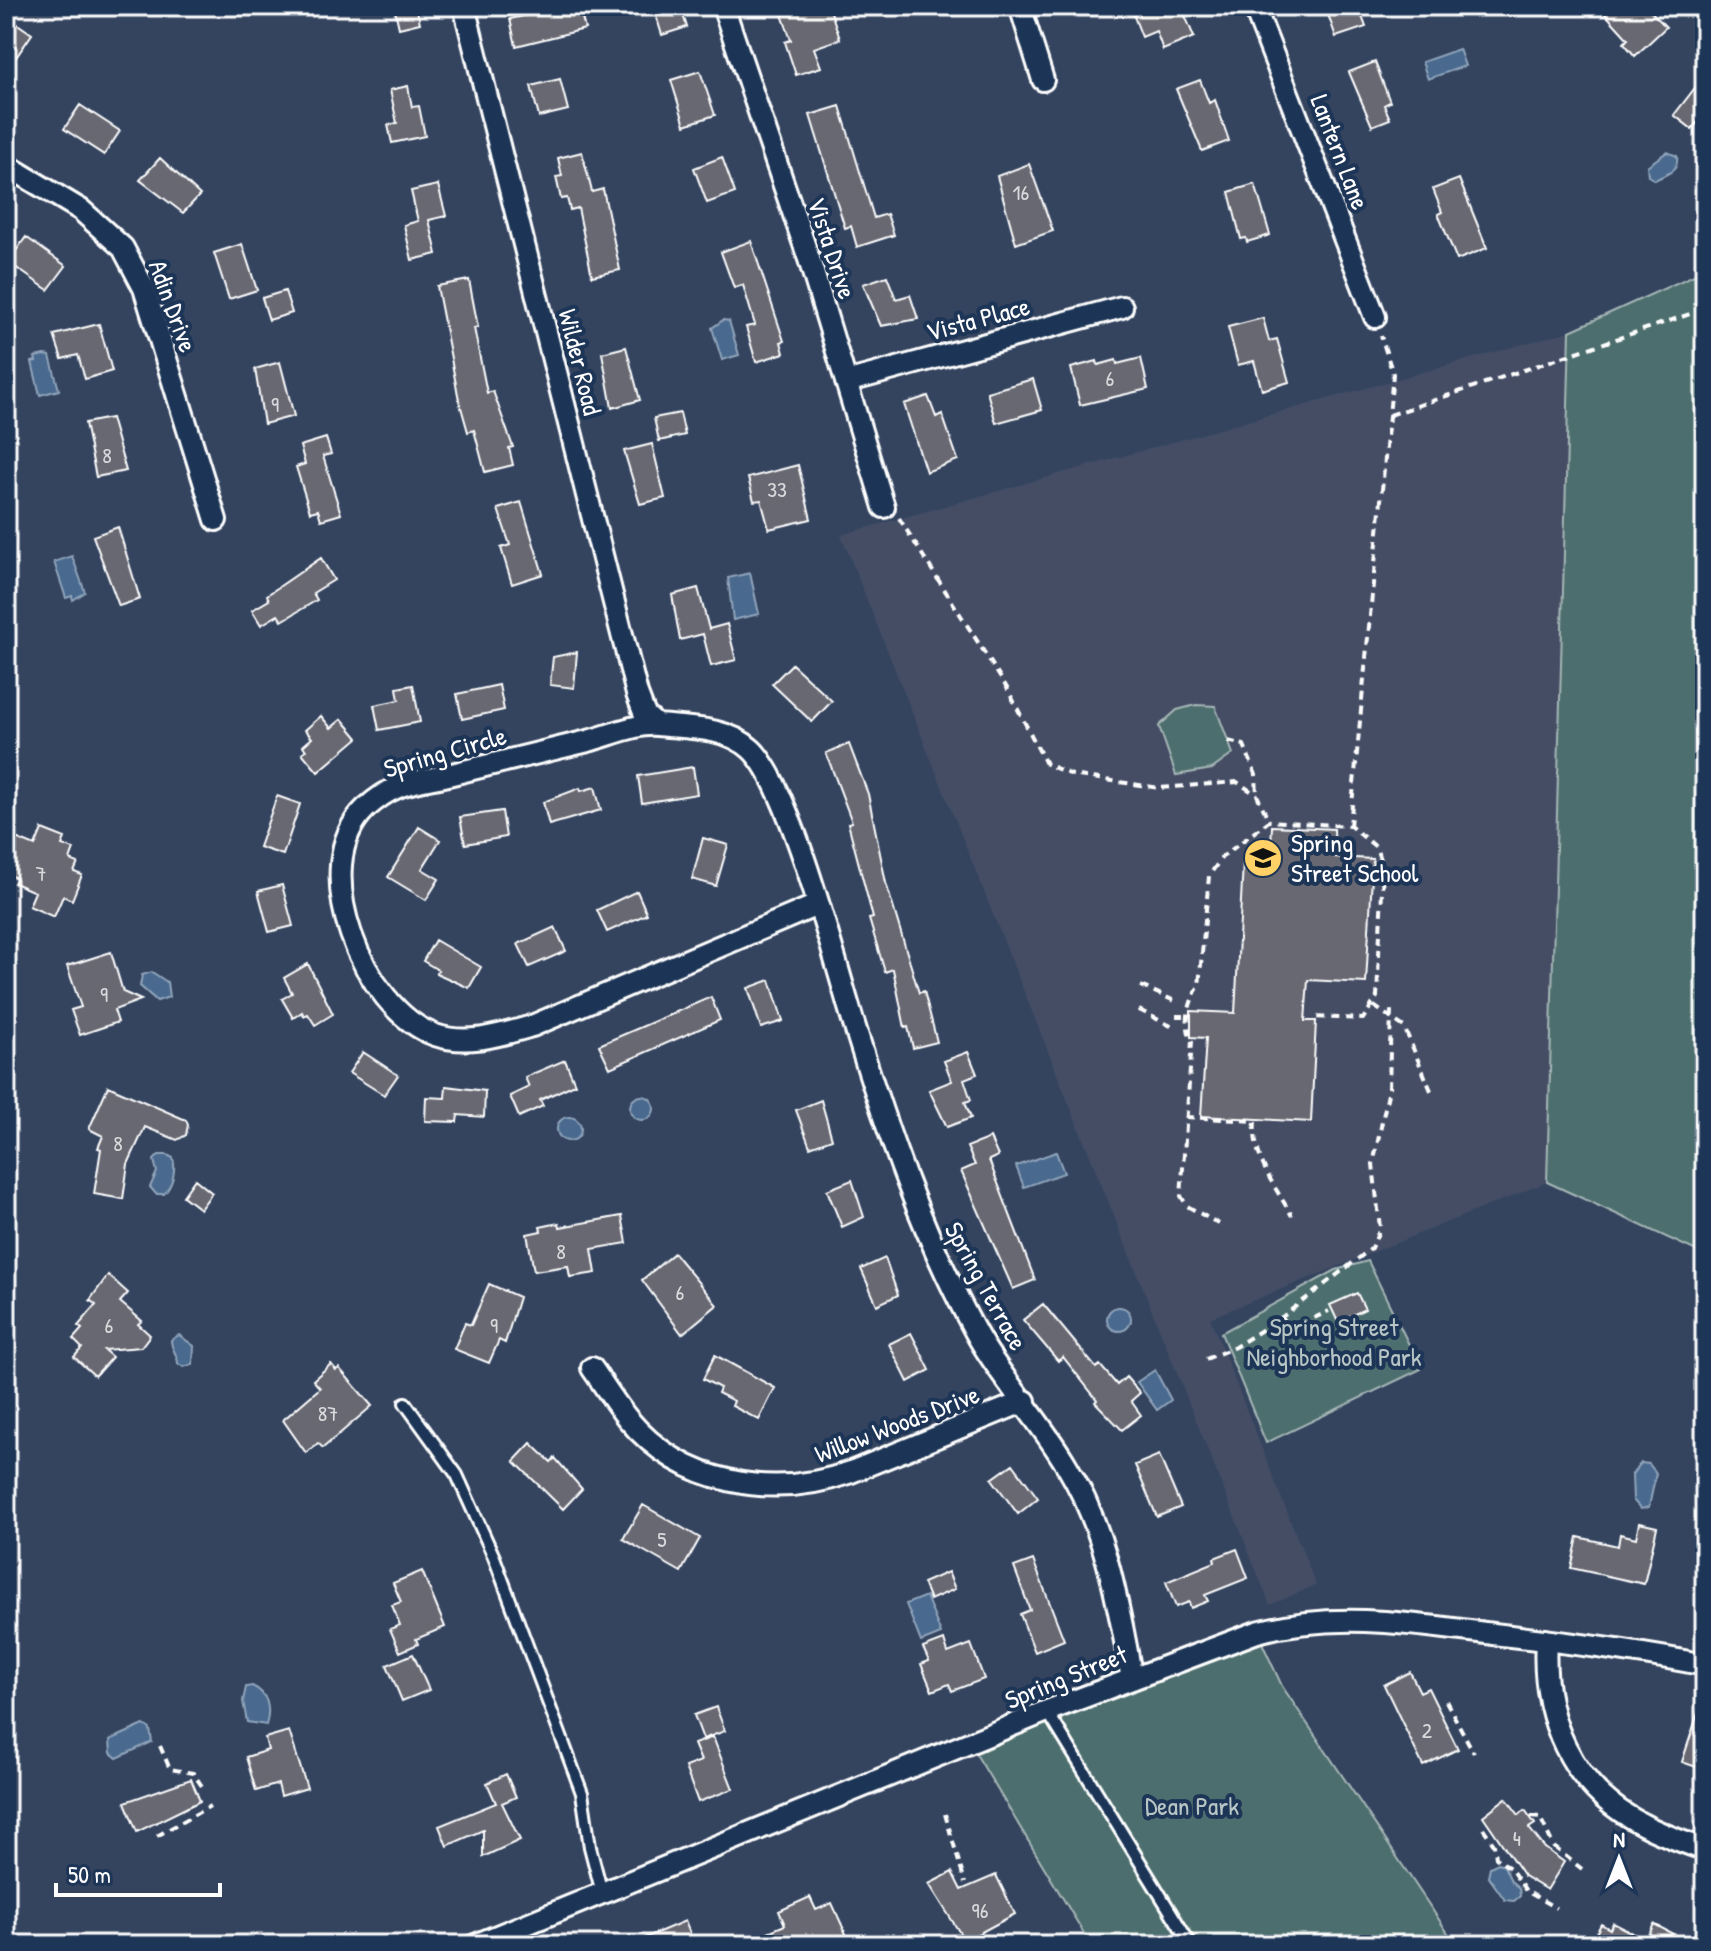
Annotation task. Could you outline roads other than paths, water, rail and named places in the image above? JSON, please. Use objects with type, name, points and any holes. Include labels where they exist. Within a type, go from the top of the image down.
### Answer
[{"type":"street","name":"Wilder Road","points":[[464,6],[637,694],[645,715],[655,724]]},
{"type":"street","name":"Vista Drive","points":[[723,6],[809,259],[884,507]]},
{"type":"street","points":[[1020,6],[1043,80]]},
{"type":"street","name":"Lantern Lane","points":[[1254,6],[1375,317]]},
{"type":"street","name":"Adin Drive","points":[[6,165],[81,210],[123,248],[144,288],[216,520]]},
{"type":"street","name":"Vista Place","points":[[846,382],[1122,307]]},
{"type":"street","name":"Spring Circle","points":[[655,724],[723,734],[749,747],[758,757],[773,781],[817,905],[532,1026],[495,1037],[463,1040],[433,1034],[408,1019],[374,984],[350,929],[341,892],[340,869],[357,818],[368,806],[395,788],[655,724]]},
{"type":"street","name":"Spring Terrace","points":[[817,905],[891,1144],[928,1238],[978,1338],[1069,1468],[1099,1530],[1113,1573],[1132,1679]]},
{"type":"street","name":"Willow Woods Drive","points":[[592,1368],[628,1419],[653,1444],[680,1462],[720,1479],[778,1488],[822,1483],[1025,1401]]},
{"type":"street","name":"Spring Street","points":[[475,1945],[1047,1711],[1257,1632],[1310,1621],[1412,1624],[1546,1640],[1705,1665]]},
{"type":"street","points":[[1546,1640],[1544,1671],[1548,1706],[1560,1739],[1577,1769],[1600,1795],[1628,1817],[1705,1850]]},
{"type":"lane","points":[[405,1403],[457,1475],[494,1557],[582,1793],[590,1847],[602,1893]]},
{"type":"lane","points":[[1047,1711],[1191,1945]]},
{"type":"place","name":"Spring Street School","points":[[1263,858]]},
{"type":"park label","name":"Spring Street Neighborhood Park","points":[[1334,1342]]},
{"type":"park label","name":"Dean Park","points":[[1192,1806]]}]
